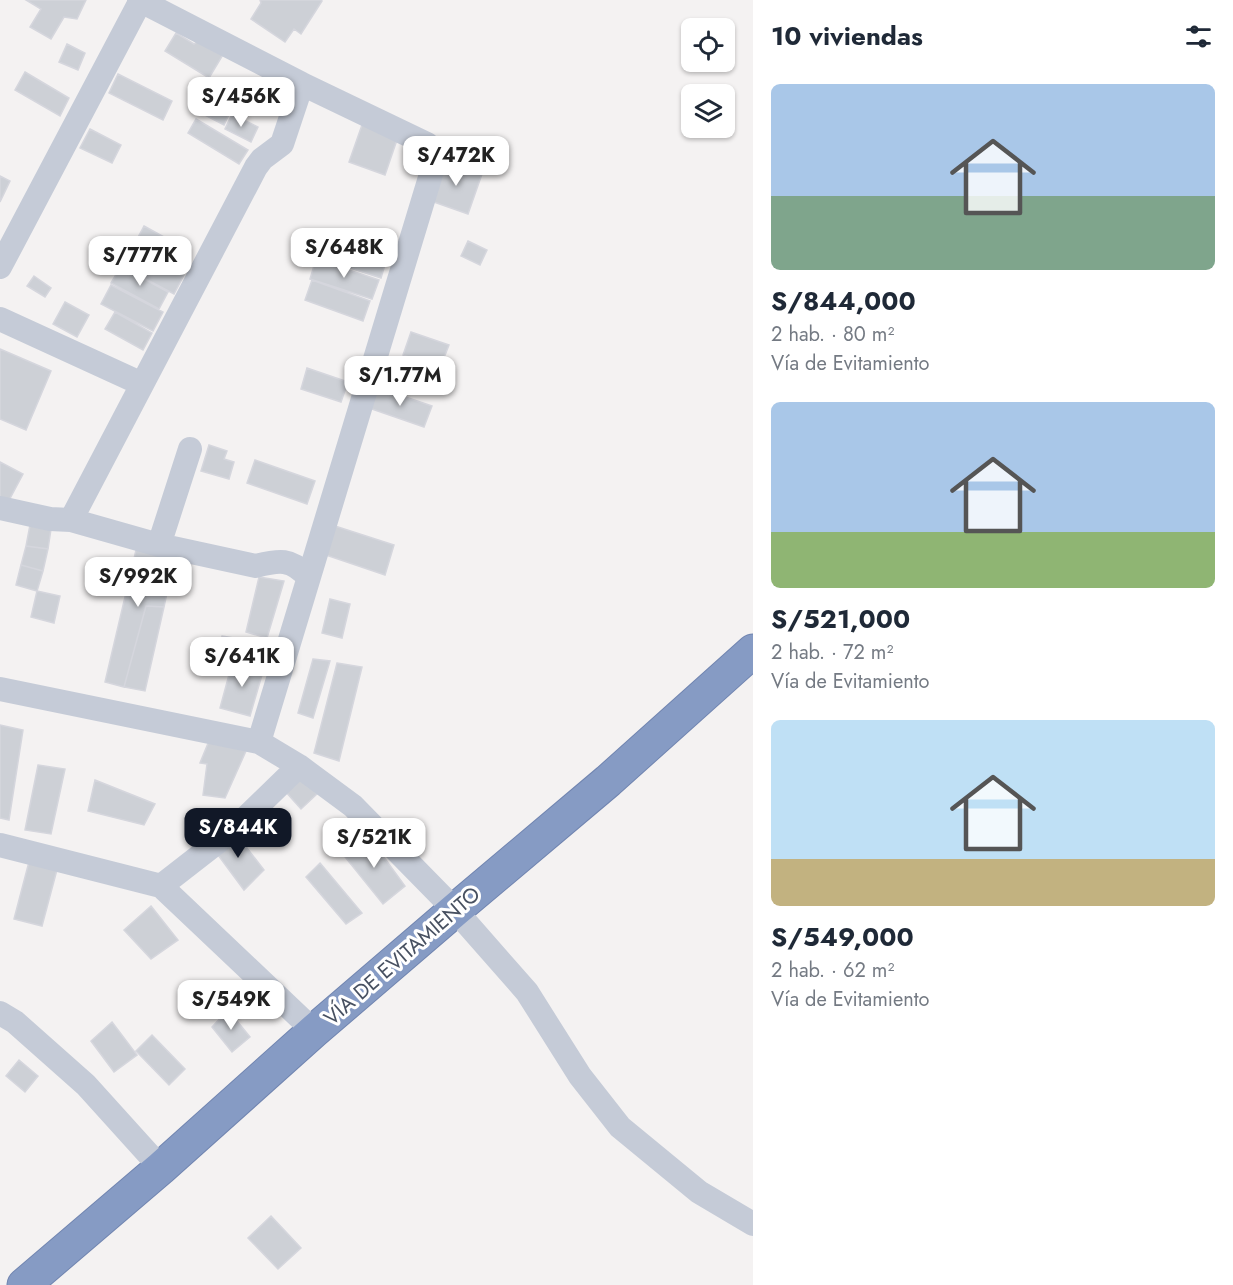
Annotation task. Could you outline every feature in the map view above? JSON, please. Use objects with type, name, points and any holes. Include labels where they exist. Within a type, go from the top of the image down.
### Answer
[{"type":"highway","name":"VÍA DE EVITAMIENTO","points":[[24,1285],[314,1031],[608,781],[753,651]]},
{"type":"street","points":[[0,267],[140,0],[302,84],[427,144],[435,152],[435,161],[259,742]]},
{"type":"street","points":[[71,520],[256,167],[262,159],[282,144],[302,84]]},
{"type":"street","points":[[0,319],[142,384]]},
{"type":"street","points":[[159,545],[190,449]]},
{"type":"street","points":[[0,508],[50,519],[71,520],[159,545],[256,566],[271,562],[290,562],[308,577]]},
{"type":"street","points":[[0,689],[259,742],[299,766],[352,806],[455,910],[527,992],[580,1076],[620,1128],[699,1192],[753,1224]]},
{"type":"street","points":[[161,886],[233,830],[299,766]]},
{"type":"street","points":[[0,845],[161,886],[314,1031]]},
{"type":"street","points":[[0,1013],[15,1022],[86,1085],[160,1168]]},
{"type":"building","points":[[26,0],[86,0],[77,19],[64,17],[51,39],[30,27],[41,9]]},
{"type":"building","points":[[260,0],[322,1],[301,34],[294,29],[285,42],[251,19],[261,3]]},
{"type":"building","points":[[176,33],[194,44],[201,39],[224,53],[209,78],[165,51]]},
{"type":"building","points":[[67,44],[85,53],[78,70],[59,62]]},
{"type":"building","points":[[25,72],[69,98],[60,116],[15,90]]},
{"type":"building","points":[[118,74],[172,101],[163,120],[109,93]]},
{"type":"building","points":[[206,93],[233,106],[224,125],[197,111]]},
{"type":"building","points":[[232,114],[258,127],[251,142],[225,129]]},
{"type":"building","points":[[196,119],[248,150],[239,164],[188,133]]},
{"type":"building","points":[[362,125],[398,137],[385,175],[349,162]]},
{"type":"building","points":[[90,129],[121,145],[112,163],[80,148]]},
{"type":"building","points":[[444,161],[482,174],[468,214],[431,201]]},
{"type":"building","points":[[0,176],[10,181],[0,202]]},
{"type":"building","points":[[144,226],[166,238],[156,257],[134,245]]},
{"type":"building","points":[[326,238],[387,258],[381,278],[319,258]]},
{"type":"building","points":[[468,241],[487,250],[480,265],[461,256]]},
{"type":"building","points":[[131,247],[184,275],[174,294],[121,266]]},
{"type":"building","points":[[316,259],[379,280],[372,299],[310,279]]},
{"type":"building","points":[[121,266],[168,292],[159,309],[111,283]]},
{"type":"building","points":[[34,276],[51,288],[45,297],[27,286]]},
{"type":"building","points":[[312,280],[370,301],[363,321],[305,300]]},
{"type":"building","points":[[111,285],[163,312],[153,331],[101,304]]},
{"type":"building","points":[[65,302],[89,315],[77,337],[53,324]]},
{"type":"building","points":[[115,312],[152,333],[143,350],[105,329]]},
{"type":"building","points":[[411,332],[449,345],[440,368],[403,355]]},
{"type":"building","points":[[0,349],[51,371],[26,430],[0,419]]},
{"type":"building","points":[[307,368],[348,382],[341,402],[301,389]]},
{"type":"building","points":[[376,387],[432,406],[424,427],[369,408]]},
{"type":"building","points":[[209,445],[227,451],[224,459],[234,462],[229,479],[201,471]]},
{"type":"building","points":[[255,460],[315,481],[307,504],[247,483]]},
{"type":"building","points":[[0,462],[23,474],[6,506],[0,503]]},
{"type":"building","points":[[30,525],[51,529],[48,549],[26,546]]},
{"type":"building","points":[[335,526],[394,545],[385,575],[326,555]]},
{"type":"building","points":[[26,546],[48,549],[43,571],[21,565]]},
{"type":"building","points":[[136,550],[175,556],[164,607],[146,606],[124,687],[105,682]]},
{"type":"building","points":[[21,565],[43,571],[37,591],[16,585]]},
{"type":"building","points":[[259,577],[284,581],[267,638],[246,632]]},
{"type":"building","points":[[37,591],[60,596],[54,623],[31,617]]},
{"type":"building","points":[[330,599],[350,604],[342,638],[322,633]]},
{"type":"building","points":[[146,606],[164,607],[145,691],[124,687]]},
{"type":"building","points":[[222,636],[269,644],[266,665],[219,657]]},
{"type":"building","points":[[313,659],[330,661],[313,718],[298,713]]},
{"type":"building","points":[[233,660],[264,668],[250,716],[220,708]]},
{"type":"building","points":[[337,663],[362,667],[339,761],[314,753]]},
{"type":"building","points":[[0,725],[23,730],[9,820],[0,818]]},
{"type":"building","points":[[209,741],[246,751],[225,798],[203,795],[207,764],[200,763]]},
{"type":"building","points":[[38,765],[65,769],[51,834],[25,830]]},
{"type":"building","points":[[302,776],[317,794],[301,809],[285,791]]},
{"type":"building","points":[[95,780],[155,804],[144,825],[88,811]]},
{"type":"building","points":[[233,830],[264,870],[244,890],[212,847]]},
{"type":"building","points":[[367,834],[405,886],[383,904],[341,852]]},
{"type":"building","points":[[30,858],[58,866],[42,926],[14,919]]},
{"type":"building","points":[[320,863],[362,913],[346,924],[306,877]]},
{"type":"building","points":[[151,906],[178,940],[151,959],[124,930]]},
{"type":"building","points":[[228,1010],[250,1037],[232,1052],[212,1027]]},
{"type":"building","points":[[112,1022],[137,1055],[114,1072],[91,1041]]},
{"type":"building","points":[[152,1035],[185,1069],[169,1085],[136,1051]]},
{"type":"building","points":[[19,1060],[38,1076],[25,1092],[6,1076]]},
{"type":"building","points":[[271,1216],[301,1248],[278,1269],[248,1238]]}]
